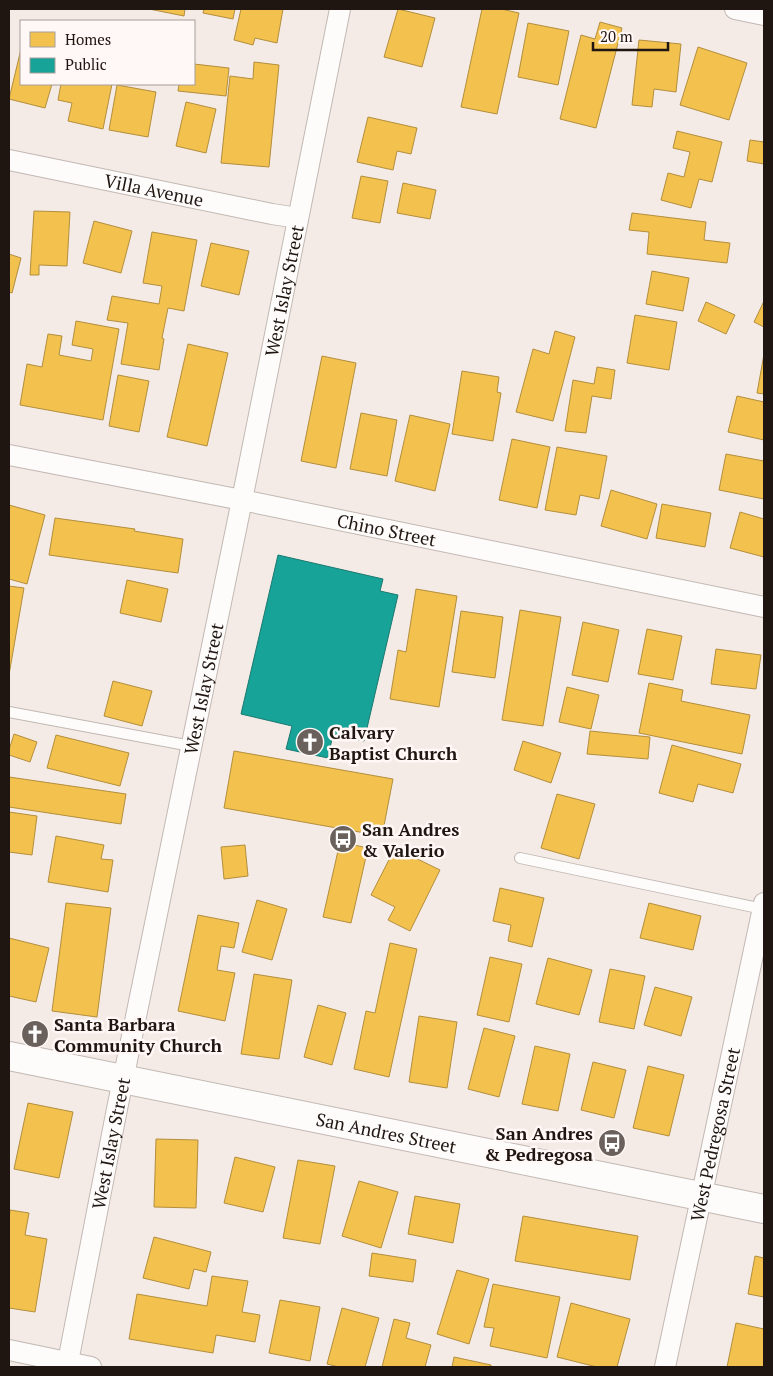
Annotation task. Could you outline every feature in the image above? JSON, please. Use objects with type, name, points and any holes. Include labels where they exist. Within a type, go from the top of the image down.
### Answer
[{"type":"street","name":"West Islay Street","points":[[68,1365],[340,9]]},
{"type":"street","points":[[735,9],[764,15]]},
{"type":"street","name":"Villa Avenue","points":[[9,160],[298,218]]},
{"type":"street","name":"Chino Street","points":[[9,455],[242,500],[764,607]]},
{"type":"street","name":"West Pedregosa Street","points":[[665,1367],[764,906]]},
{"type":"street","name":"San Andres Street","points":[[9,1056],[764,1209]]},
{"type":"street","points":[[9,1350],[68,1365],[91,1367]]},
{"type":"lane","points":[[9,712],[191,746]]},
{"type":"lane","points":[[520,858],[764,906]]},
{"type":"building: Homes","points":[[149,9],[185,9],[184,16]]},
{"type":"building: Homes","points":[[204,9],[235,9],[233,19],[203,13]]},
{"type":"building: Homes","points":[[241,9],[283,9],[277,43],[255,38],[253,45],[234,40]]},
{"type":"building: Homes","points":[[398,9],[435,18],[422,67],[384,57]]},
{"type":"building: Homes","points":[[482,9],[501,9],[519,13],[497,114],[461,107]]},
{"type":"building: Homes","points":[[600,22],[622,28],[596,128],[560,119],[581,35],[595,39]]},
{"type":"building: Homes","points":[[528,23],[569,31],[558,85],[518,77]]},
{"type":"building: Homes","points":[[639,40],[681,44],[676,92],[654,89],[652,107],[632,105]]},
{"type":"building: Homes","points":[[698,47],[747,63],[729,120],[680,105]]},
{"type":"building: Homes","points":[[20,53],[20,85],[52,85],[45,108],[9,99]]},
{"type":"building: Homes","points":[[254,62],[279,65],[269,167],[221,163],[230,76],[253,79]]},
{"type":"building: Homes","points":[[195,64],[229,68],[226,96],[178,91],[179,85],[195,85]]},
{"type":"building: Homes","points":[[61,85],[112,85],[103,129],[68,121],[72,103],[58,100]]},
{"type":"building: Homes","points":[[117,85],[156,92],[148,137],[109,130]]},
{"type":"building: Homes","points":[[186,102],[216,109],[206,153],[176,146]]},
{"type":"building: Homes","points":[[368,117],[417,128],[411,154],[397,151],[393,170],[357,162]]},
{"type":"building: Homes","points":[[677,131],[722,142],[712,182],[699,179],[691,208],[661,200],[668,173],[684,177],[690,152],[673,148]]},
{"type":"building: Homes","points":[[750,140],[764,142],[764,164],[747,161]]},
{"type":"building: Homes","points":[[361,176],[388,181],[380,223],[352,218]]},
{"type":"building: Homes","points":[[403,183],[436,190],[430,219],[397,213]]},
{"type":"building: Homes","points":[[34,211],[70,212],[67,266],[39,265],[39,275],[30,275]]},
{"type":"building: Homes","points":[[632,213],[706,222],[704,240],[730,243],[727,263],[647,254],[649,232],[629,230]]},
{"type":"building: Homes","points":[[94,221],[132,231],[121,273],[83,263]]},
{"type":"building: Homes","points":[[152,232],[197,240],[184,311],[168,308],[162,338],[164,339],[159,370],[121,364],[128,323],[107,320],[112,296],[159,304],[162,286],[143,283]]},
{"type":"building: Homes","points":[[211,243],[249,251],[239,295],[201,286]]},
{"type":"building: Homes","points":[[9,254],[21,258],[12,293],[9,292]]},
{"type":"building: Homes","points":[[652,271],[689,278],[683,311],[646,304]]},
{"type":"building: Homes","points":[[764,301],[764,327],[754,322]]},
{"type":"building: Homes","points":[[706,302],[735,315],[726,334],[698,321]]},
{"type":"building: Homes","points":[[635,315],[677,322],[669,370],[627,363]]},
{"type":"building: Homes","points":[[76,321],[119,329],[103,420],[20,405],[27,364],[42,367],[48,334],[62,336],[59,355],[91,361],[93,349],[72,345]]},
{"type":"building: Homes","points":[[555,331],[575,337],[553,421],[516,412],[533,349],[549,354]]},
{"type":"building: Homes","points":[[188,344],[228,353],[207,446],[167,437]]},
{"type":"building: Homes","points":[[764,354],[764,394],[757,393]]},
{"type":"building: Homes","points":[[322,356],[356,363],[336,468],[301,461]]},
{"type":"building: Homes","points":[[597,367],[615,370],[611,399],[592,396],[586,433],[565,431],[573,380],[594,384]]},
{"type":"building: Homes","points":[[462,371],[499,377],[497,392],[501,393],[493,441],[452,434]]},
{"type":"building: Homes","points":[[118,375],[149,381],[139,432],[109,426]]},
{"type":"building: Homes","points":[[737,396],[764,402],[764,440],[728,432]]},
{"type":"building: Homes","points":[[361,413],[397,420],[387,476],[350,469]]},
{"type":"building: Homes","points":[[410,415],[450,424],[435,491],[395,481]]},
{"type":"building: Homes","points":[[512,439],[550,447],[537,508],[499,500]]},
{"type":"building: Homes","points":[[557,447],[607,456],[599,499],[580,495],[576,515],[545,510]]},
{"type":"building: Homes","points":[[726,454],[764,461],[764,499],[719,490]]},
{"type":"building: Homes","points":[[611,490],[657,504],[647,539],[601,526]]},
{"type":"building: Homes","points":[[662,504],[711,513],[705,547],[656,538]]},
{"type":"building: Homes","points":[[9,505],[45,515],[27,584],[9,579]]},
{"type":"building: Homes","points":[[740,512],[764,519],[764,557],[730,548]]},
{"type":"building: Homes","points":[[55,518],[135,529],[134,531],[183,539],[178,573],[49,555]]},
{"type":"building: Homes","points":[[127,580],[168,589],[161,622],[120,613]]},
{"type":"building: Homes","points":[[9,586],[24,588],[9,675]]},
{"type":"building: Homes","points":[[416,589],[457,596],[439,707],[390,699],[398,650],[406,652]]},
{"type":"building: Homes","points":[[520,610],[561,617],[543,726],[502,720]]},
{"type":"building: Homes","points":[[461,611],[503,617],[495,678],[452,672]]},
{"type":"building: Homes","points":[[583,622],[619,630],[608,682],[572,675]]},
{"type":"building: Homes","points":[[647,629],[682,636],[673,680],[638,674]]},
{"type":"building: Homes","points":[[716,649],[761,655],[756,689],[711,684]]},
{"type":"building: Homes","points":[[113,681],[152,691],[142,726],[104,716]]},
{"type":"building: Homes","points":[[649,683],[683,690],[681,701],[750,715],[742,754],[639,733]]},
{"type":"building: Homes","points":[[567,687],[599,695],[591,729],[559,722]]},
{"type":"building: Homes","points":[[590,731],[650,737],[648,759],[587,754]]},
{"type":"building: Homes","points":[[14,734],[37,742],[30,762],[9,755]]},
{"type":"building: Homes","points":[[56,735],[129,753],[120,786],[47,768]]},
{"type":"building: Homes","points":[[523,741],[561,753],[551,783],[514,770]]},
{"type":"building: Homes","points":[[672,745],[741,764],[733,793],[698,784],[693,802],[659,793]]},
{"type":"building: Homes","points":[[234,751],[393,779],[382,836],[224,808]]},
{"type":"building: Homes","points":[[9,777],[126,794],[121,824],[9,807]]},
{"type":"building: Homes","points":[[557,794],[595,804],[579,859],[541,848]]},
{"type":"building: Homes","points":[[9,812],[37,816],[32,855],[9,852]]},
{"type":"building: Homes","points":[[56,836],[104,845],[101,859],[113,860],[108,892],[48,882]]},
{"type":"building: Homes","points":[[340,842],[368,848],[351,923],[323,917]]},
{"type":"building: Homes","points":[[245,845],[248,876],[224,879],[221,847]]},
{"type":"building: Homes","points":[[395,848],[440,870],[410,931],[388,920],[395,907],[371,895]]},
{"type":"building: Homes","points":[[500,888],[544,898],[532,947],[508,941],[511,925],[493,921]]},
{"type":"building: Homes","points":[[257,900],[287,909],[272,960],[242,952]]},
{"type":"building: Homes","points":[[66,903],[111,908],[97,1017],[52,1011]]},
{"type":"building: Homes","points":[[649,903],[701,916],[693,950],[640,938]]},
{"type":"building: Homes","points":[[198,915],[239,923],[234,948],[221,946],[217,970],[235,973],[225,1021],[178,1011]]},
{"type":"building: Homes","points":[[9,938],[49,948],[36,1002],[9,996]]},
{"type":"building: Homes","points":[[390,943],[417,949],[389,1077],[354,1069],[366,1011],[375,1013]]},
{"type":"building: Homes","points":[[490,957],[522,964],[509,1022],[477,1015]]},
{"type":"building: Homes","points":[[548,958],[592,970],[579,1015],[536,1004]]},
{"type":"building: Homes","points":[[610,969],[645,976],[634,1029],[599,1022]]},
{"type":"building: Homes","points":[[254,974],[292,980],[279,1059],[241,1054]]},
{"type":"building: Homes","points":[[655,987],[692,997],[681,1036],[644,1025]]},
{"type":"building: Homes","points":[[318,1005],[346,1013],[332,1065],[304,1057]]},
{"type":"building: Homes","points":[[419,1016],[457,1022],[447,1088],[409,1082]]},
{"type":"building: Homes","points":[[484,1028],[515,1036],[499,1097],[468,1089]]},
{"type":"building: Homes","points":[[535,1046],[570,1054],[558,1111],[522,1104]]},
{"type":"building: Homes","points":[[593,1062],[626,1070],[614,1118],[581,1110]]},
{"type":"building: Homes","points":[[648,1066],[684,1075],[669,1136],[633,1128]]},
{"type":"building: Homes","points":[[28,1103],[73,1112],[59,1178],[14,1169]]},
{"type":"building: Homes","points":[[156,1139],[198,1140],[196,1208],[154,1207]]},
{"type":"building: Homes","points":[[235,1157],[275,1167],[263,1212],[224,1203]]},
{"type":"building: Homes","points":[[298,1160],[335,1166],[320,1244],[283,1238]]},
{"type":"building: Homes","points":[[359,1181],[398,1192],[381,1248],[342,1236]]},
{"type":"building: Homes","points":[[415,1196],[460,1204],[453,1243],[408,1234]]},
{"type":"building: Homes","points":[[10,1210],[29,1213],[25,1235],[47,1239],[35,1312],[9,1308]]},
{"type":"building: Homes","points":[[523,1216],[638,1236],[630,1280],[515,1261]]},
{"type":"building: Homes","points":[[154,1237],[211,1252],[206,1272],[194,1269],[189,1289],[143,1278]]},
{"type":"building: Homes","points":[[372,1253],[416,1260],[413,1282],[369,1276]]},
{"type":"building: Homes","points":[[755,1256],[764,1258],[764,1297],[748,1294]]},
{"type":"building: Homes","points":[[457,1270],[489,1279],[469,1344],[437,1334]]},
{"type":"building: Homes","points":[[212,1276],[248,1281],[242,1312],[260,1315],[255,1342],[216,1335],[213,1353],[129,1339],[137,1294],[207,1306]]},
{"type":"building: Homes","points":[[493,1284],[560,1297],[547,1358],[490,1346],[494,1328],[484,1327]]},
{"type":"building: Homes","points":[[280,1300],[320,1307],[310,1361],[269,1353]]},
{"type":"building: Homes","points":[[571,1303],[630,1319],[617,1367],[597,1367],[557,1357]]},
{"type":"building: Homes","points":[[342,1308],[379,1318],[365,1367],[339,1367],[327,1364]]},
{"type":"building: Homes","points":[[394,1319],[410,1323],[406,1338],[431,1345],[425,1367],[382,1367]]},
{"type":"building: Homes","points":[[736,1323],[764,1329],[764,1367],[727,1367]]},
{"type":"building: Homes","points":[[454,1357],[491,1365],[491,1367],[452,1367]]},
{"type":"building: Public","points":[[278,555],[383,579],[380,591],[398,595],[364,741],[333,734],[328,758],[286,749],[292,726],[241,714]]},
{"type":"place","name":"Calvary Baptist Church","points":[[310,742]]},
{"type":"place","name":"San Andres & Valerio","points":[[343,839]]},
{"type":"place","name":"Santa Barbara Community Church","points":[[35,1034]]},
{"type":"place","name":"San Andres & Pedregosa","points":[[612,1143]]}]
